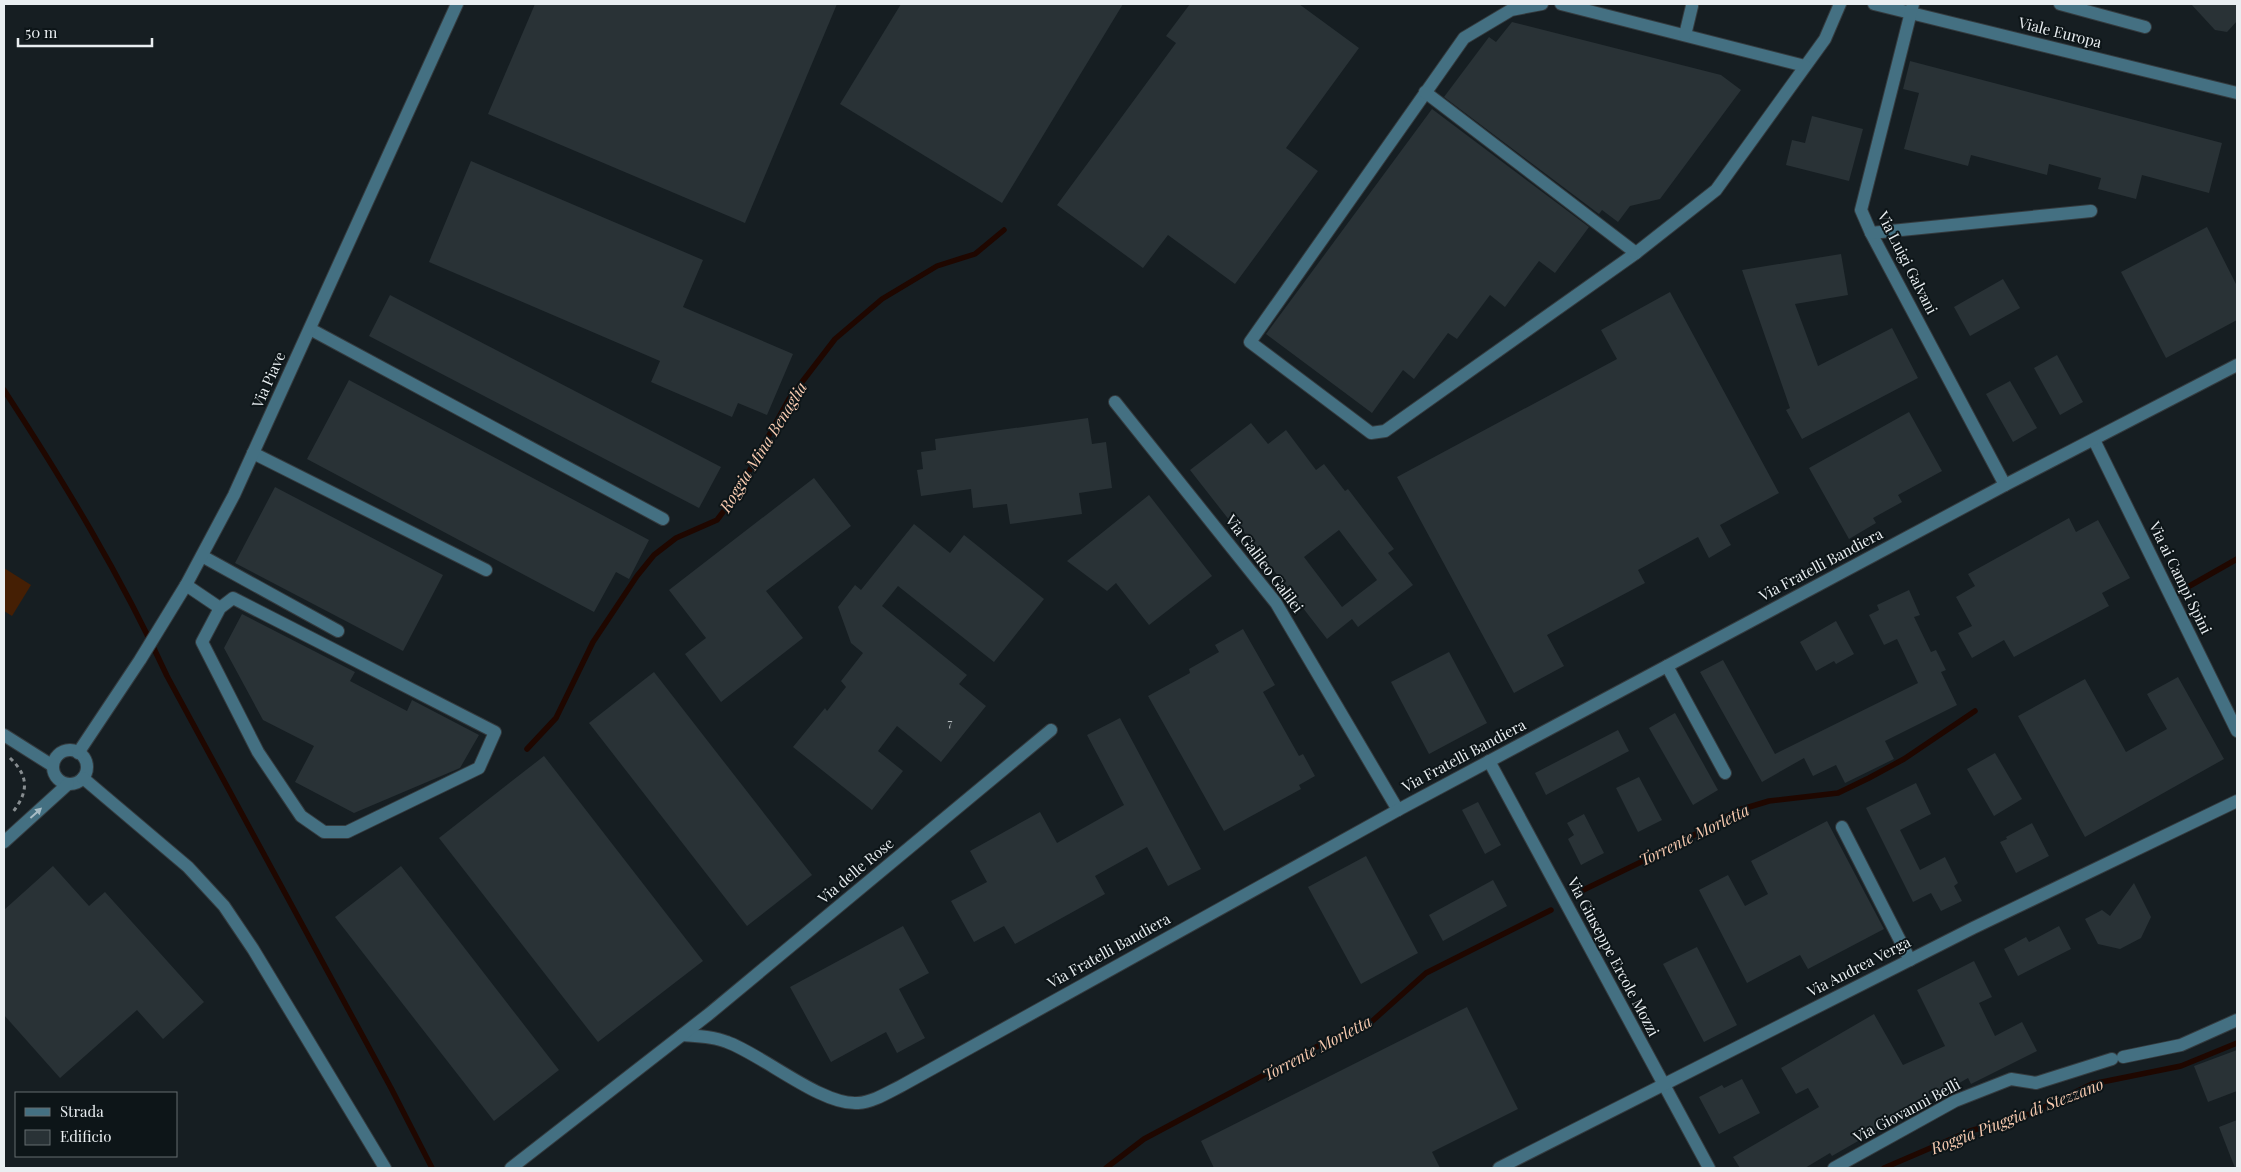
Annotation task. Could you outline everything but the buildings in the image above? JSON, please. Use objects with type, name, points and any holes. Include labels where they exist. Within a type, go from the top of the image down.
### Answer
[{"type":"street","name":"Via Piave","points":[[78,753],[140,660],[186,585],[234,495],[458,4]]},
{"type":"street","points":[[1542,4],[1511,10],[1464,38],[1250,342],[1371,433],[1385,431],[1636,253],[1716,190],[1825,38],[1840,4]]},
{"type":"street","points":[[1561,4],[1805,66]]},
{"type":"street","name":"Viale Europa","points":[[1874,4],[1912,8],[2237,93]]},
{"type":"street","points":[[2060,4],[2145,27]]},
{"type":"street","points":[[1685,35],[1692,6]]},
{"type":"street","name":"Via Luigi Galvani","points":[[1912,8],[1862,210],[1871,233],[2005,485]]},
{"type":"street","points":[[1425,92],[1636,253]]},
{"type":"street","points":[[1871,233],[2091,210]]},
{"type":"street","points":[[310,329],[663,519]]},
{"type":"street","name":"Via Fratelli Bandiera","points":[[682,1034],[726,1041],[751,1053],[816,1092],[856,1104],[868,1102],[901,1086],[1488,761],[2005,485],[2237,365]]},
{"type":"street","name":"Via Galileo Galilei","points":[[1115,402],[1276,603],[1398,810]]},
{"type":"street","name":"Via ai Campi Spini","points":[[2094,440],[2237,730]]},
{"type":"street","points":[[254,452],[486,570]]},
{"type":"street","points":[[202,556],[338,631]]},
{"type":"street","points":[[186,585],[220,608]]},
{"type":"street","points":[[233,598],[495,732],[479,768],[347,832],[324,832],[301,816],[258,752],[202,642],[220,608],[233,598]]},
{"type":"street","points":[[1667,666],[1725,773]]},
{"type":"street","name":"Via delle Rose","points":[[511,1168],[682,1034],[1051,730]]},
{"type":"street","points":[[4,735],[53,766]]},
{"type":"street","points":[[4,842],[68,784],[79,782],[83,778],[86,773],[85,762],[78,753],[73,751],[62,752],[53,766],[53,771],[58,780],[68,784]]},
{"type":"street","name":"Via Giuseppe Ercole Mozzi","points":[[1488,761],[1709,1168]]},
{"type":"street","points":[[83,778],[188,867],[224,906],[253,949],[385,1168]]},
{"type":"street","name":"Via Andrea Verga","points":[[1499,1168],[1910,960],[2237,801]]},
{"type":"street","points":[[1842,827],[1910,960]]},
{"type":"street","name":"Via Giovanni Belli","points":[[1834,1168],[1955,1102],[2011,1079],[2036,1082],[2118,1058],[2182,1045],[2237,1020]]},
{"type":"path","points":[[7,756],[23,774],[25,787],[22,799],[8,816]]},
{"type":"shaded area","points":[[4,568],[31,585],[12,616],[4,611]]},
{"type":"waterway","name":"Roggia Mina Benaglia","points":[[527,749],[556,718],[593,642],[637,576],[654,555],[676,538],[717,520],[736,495],[789,399],[835,339],[882,299],[937,266],[975,254],[1004,230]]},
{"type":"waterway","points":[[4,390],[91,530],[131,602],[167,676],[391,1088],[432,1168]]},
{"type":"waterway","name":"Torrente Morletta","points":[[2186,588],[2237,559]]},
{"type":"waterway","name":"Torrente Morletta","points":[[1575,894],[1676,845],[1739,810],[1769,801],[1838,793],[1904,759],[1975,711]]},
{"type":"waterway","name":"Torrente Morletta","points":[[1106,1168],[1144,1139],[1318,1046],[1369,1024],[1426,973],[1551,910]]},
{"type":"waterway","name":"Roggia Piuggia di Stezzano","points":[[1884,1168],[1970,1131],[2030,1114],[2092,1084],[2181,1066],[2237,1043]]}]
